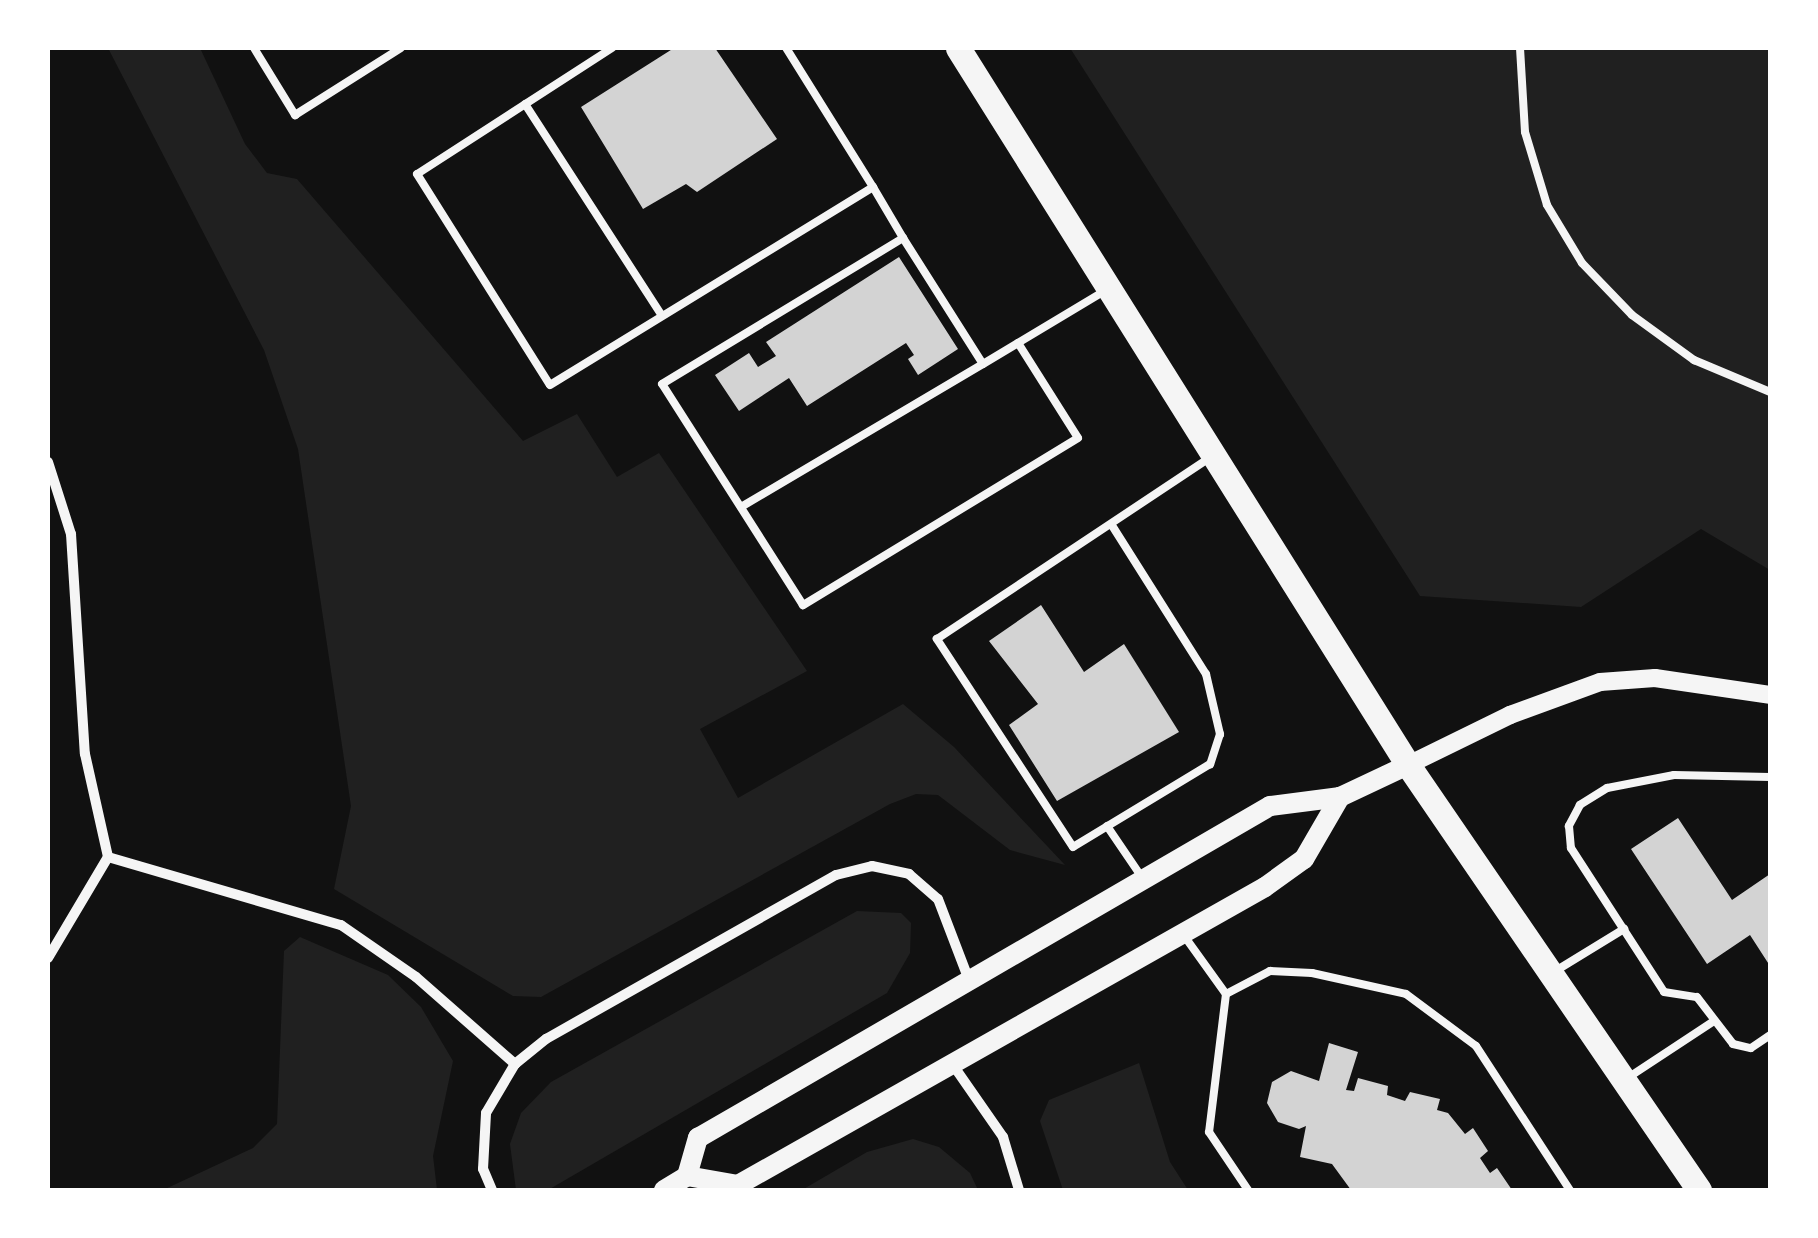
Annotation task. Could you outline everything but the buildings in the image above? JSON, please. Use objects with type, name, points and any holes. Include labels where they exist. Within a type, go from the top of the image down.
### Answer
[{"type":"main road","points":[[958,48],[1408,765],[1625,1080],[1691,1188]]},
{"type":"main road","points":[[687,1176],[698,1138],[1270,806],[1340,797],[1408,765]]},
{"type":"main road","points":[[664,1190],[687,1176],[738,1186],[1182,934],[1304,859],[1340,797]]},
{"type":"street","points":[[48,462],[72,534],[85,754],[108,857],[48,958]]},
{"type":"street","points":[[1408,765],[1510,715],[1600,682],[1655,678],[1770,695]]},
{"type":"street","points":[[108,857],[341,925],[416,977],[515,1064]]},
{"type":"street","points":[[492,1190],[483,1169],[486,1113],[515,1064],[546,1039],[836,875],[872,866],[909,874],[938,899],[969,980]]},
{"type":"street","points":[[952,1065],[1003,1137],[1019,1190]]},
{"type":"lane","points":[[254,48],[295,116],[400,48]]},
{"type":"lane","points":[[612,48],[417,174],[550,385],[872,187]]},
{"type":"lane","points":[[786,48],[982,364]]},
{"type":"lane","points":[[1520,48],[1525,132],[1547,205],[1582,262],[1632,315],[1694,360],[1770,392]]},
{"type":"lane","points":[[525,104],[662,316]]},
{"type":"lane","points":[[903,238],[662,384],[804,605],[1078,438],[1018,342]]},
{"type":"lane","points":[[741,508],[1110,287]]},
{"type":"lane","points":[[1113,527],[1206,674],[1220,734],[1210,764],[1073,847],[937,639],[1113,527],[1215,455]]},
{"type":"lane","points":[[1770,776],[1674,775],[1608,788],[1580,805],[1568,826],[1571,848],[1664,992],[1697,997],[1733,1044],[1751,1048],[1770,1035]]},
{"type":"lane","points":[[1107,826],[1145,882]]},
{"type":"lane","points":[[1553,973],[1624,929]]},
{"type":"lane","points":[[1182,934],[1226,994],[1209,1132],[1248,1190]]},
{"type":"lane","points":[[1226,994],[1270,972],[1312,973],[1406,994],[1476,1046],[1570,1190]]},
{"type":"lane","points":[[1625,1080],[1714,1022]]},
{"type":"shaded area","points":[[108,48],[200,48],[245,144],[267,173],[297,179],[523,441],[577,414],[617,477],[659,453],[807,671],[700,729],[738,798],[903,704],[954,747],[1065,865],[1010,850],[938,795],[916,794],[890,804],[541,997],[513,996],[334,889],[351,806],[298,449],[264,350]]},
{"type":"shaded area","points":[[1070,48],[1770,48],[1770,570],[1701,529],[1581,607],[1420,596]]},
{"type":"shaded area","points":[[857,911],[901,913],[911,923],[910,953],[887,993],[548,1190],[516,1190],[510,1144],[521,1113],[551,1082]]},
{"type":"shaded area","points":[[300,937],[388,975],[421,1007],[453,1061],[433,1156],[437,1190],[163,1190],[253,1148],[277,1124],[284,951]]},
{"type":"shaded area","points":[[1139,1063],[1170,1162],[1188,1190],[1063,1190],[1040,1121],[1049,1100]]},
{"type":"shaded area","points":[[913,1139],[939,1147],[970,1173],[978,1190],[802,1190],[867,1152]]}]
